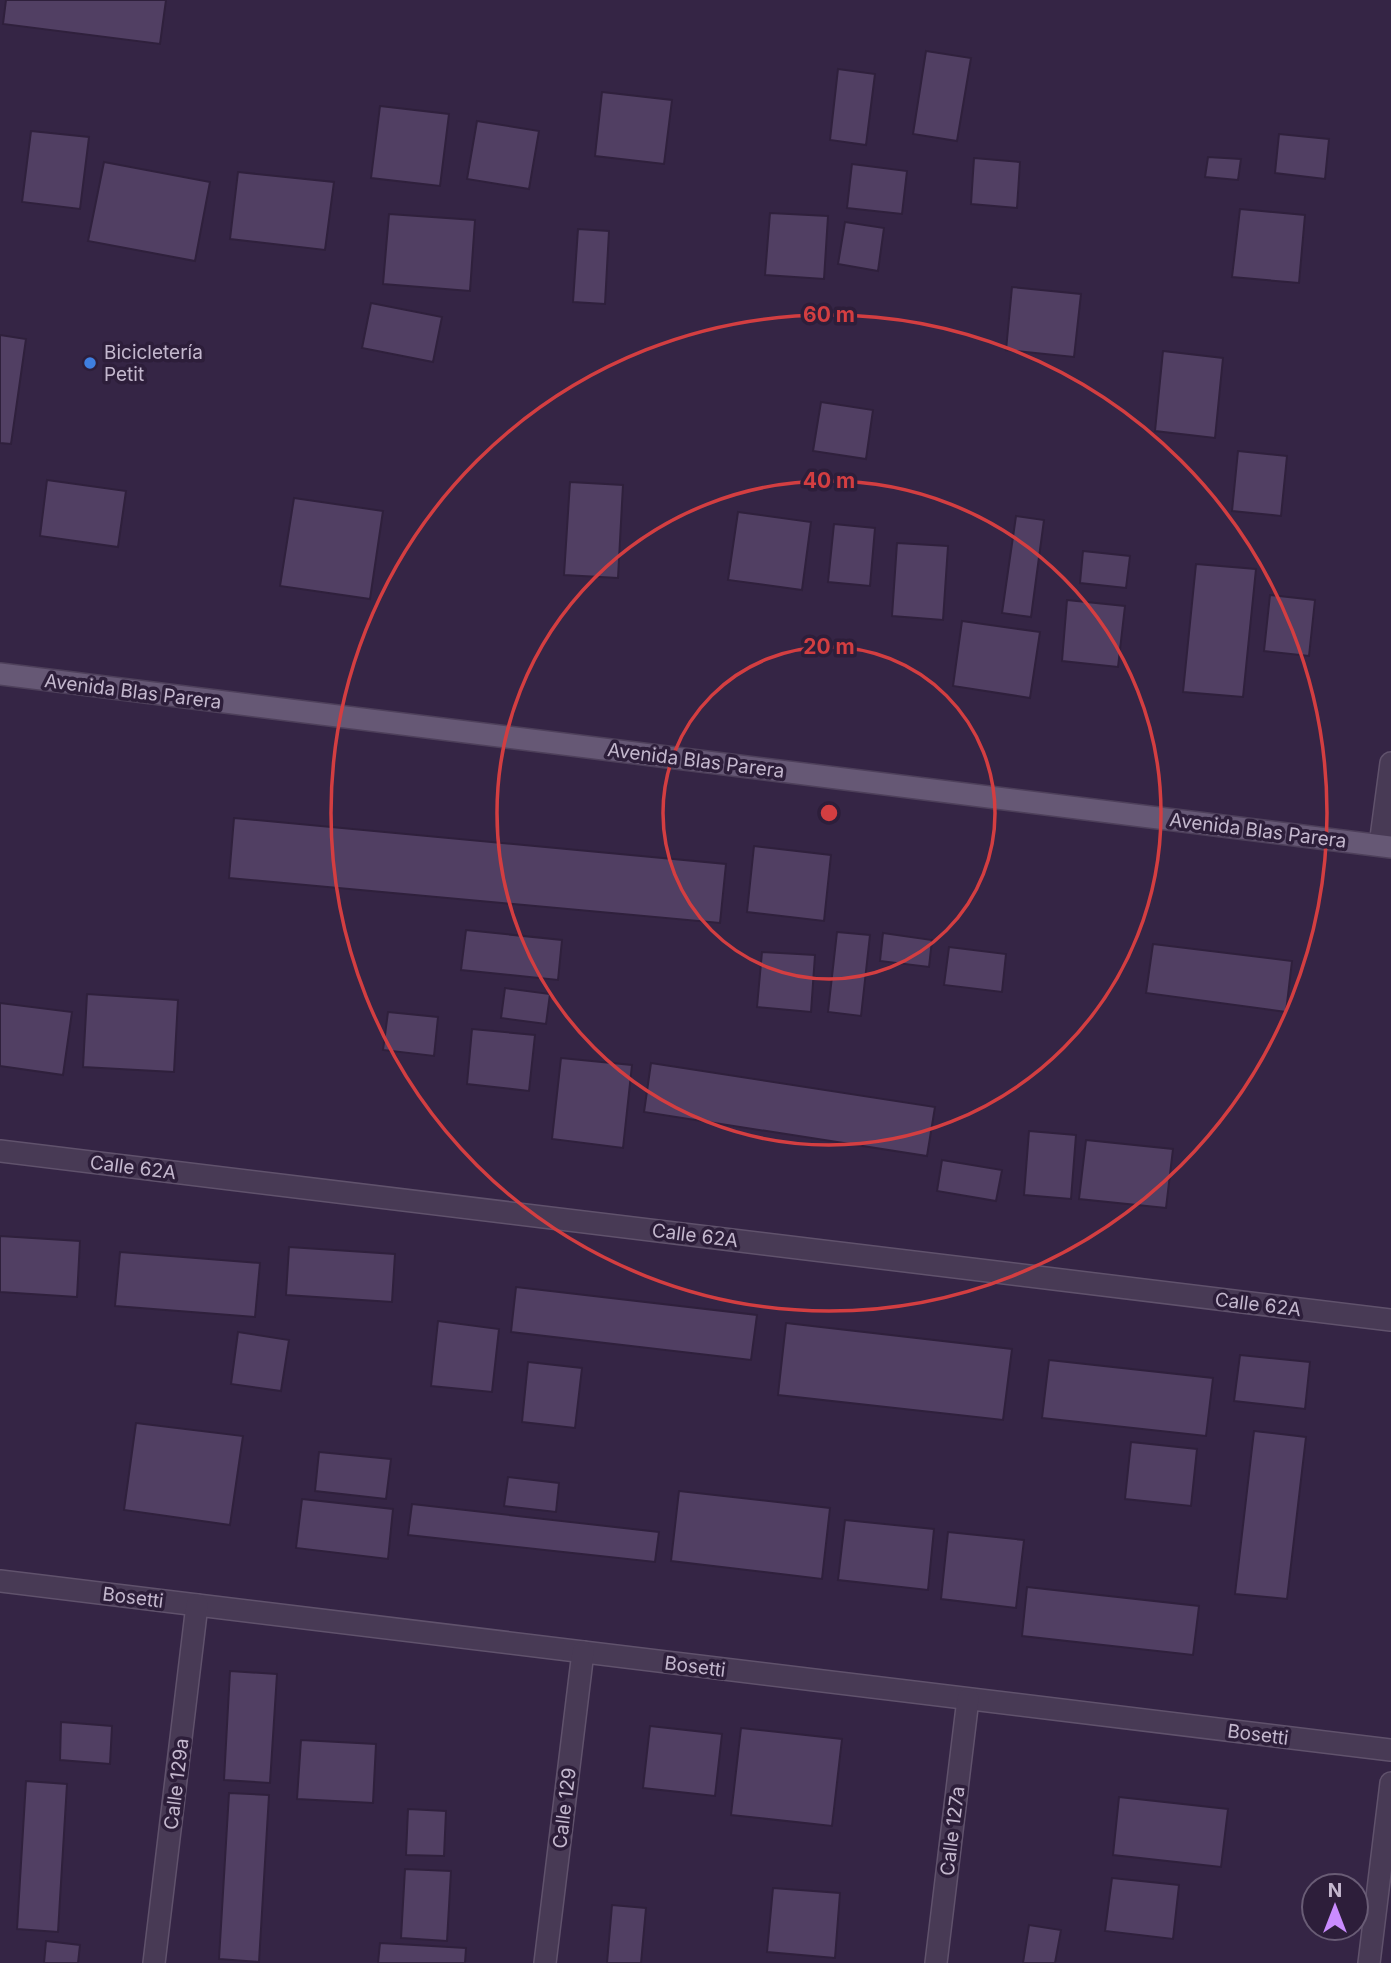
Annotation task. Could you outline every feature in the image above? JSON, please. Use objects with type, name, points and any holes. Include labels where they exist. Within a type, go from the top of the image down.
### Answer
[{"type":"main road","name":"Avenida Blas Parera","points":[[0,674],[1386,846]]},
{"type":"street","points":[[1386,846],[1391,763]]},
{"type":"street","name":"Calle 62A","points":[[0,1151],[1391,1320]]},
{"type":"street","name":"Bosetti","points":[[0,1581],[1391,1750]]},
{"type":"street","name":"Calle 129a","points":[[154,1963],[197,1605]]},
{"type":"street","name":"Calle 129","points":[[545,1963],[583,1652]]},
{"type":"street","name":"Calle 127a","points":[[936,1963],[968,1699]]},
{"type":"street","points":[[1369,1963],[1391,1783]]},
{"type":"building","points":[[6,0],[166,0],[160,44],[3,24]]},
{"type":"building","points":[[926,51],[971,58],[957,141],[913,134]]},
{"type":"building","points":[[838,69],[875,74],[866,145],[830,140]]},
{"type":"building","points":[[602,92],[672,100],[664,164],[595,156]]},
{"type":"building","points":[[380,106],[449,114],[440,186],[371,178]]},
{"type":"building","points":[[477,121],[539,131],[529,189],[467,179]]},
{"type":"building","points":[[31,131],[89,137],[80,209],[22,202]]},
{"type":"building","points":[[1279,134],[1329,139],[1325,179],[1275,173]]},
{"type":"building","points":[[1208,157],[1241,159],[1238,180],[1205,177]]},
{"type":"building","points":[[974,158],[1020,162],[1017,208],[971,204]]},
{"type":"building","points":[[104,162],[210,182],[195,261],[88,241]]},
{"type":"building","points":[[852,164],[907,171],[902,214],[847,208]]},
{"type":"building","points":[[238,172],[334,182],[325,250],[230,239]]},
{"type":"building","points":[[1240,209],[1305,215],[1299,283],[1232,277]]},
{"type":"building","points":[[770,213],[828,216],[824,279],[765,275]]},
{"type":"building","points":[[389,214],[475,220],[470,291],[383,284]]},
{"type":"building","points":[[845,222],[884,228],[878,271],[838,264]]},
{"type":"building","points":[[578,229],[609,231],[605,304],[573,302]]},
{"type":"building","points":[[1012,287],[1081,294],[1074,357],[1006,350]]},
{"type":"building","points":[[371,303],[442,317],[433,362],[362,348]]},
{"type":"building","points":[[0,335],[26,339],[11,444],[0,443]]},
{"type":"building","points":[[1163,351],[1223,358],[1215,438],[1155,431]]},
{"type":"building","points":[[821,402],[873,410],[866,459],[813,451]]},
{"type":"building","points":[[1238,451],[1287,456],[1281,516],[1232,511]]},
{"type":"building","points":[[47,480],[126,491],[118,547],[40,536]]},
{"type":"building","points":[[570,482],[623,485],[618,578],[564,575]]},
{"type":"building","points":[[294,498],[383,511],[370,599],[280,586]]},
{"type":"building","points":[[738,512],[811,522],[802,590],[728,580]]},
{"type":"building","points":[[1016,516],[1044,520],[1031,617],[1002,613]]},
{"type":"building","points":[[834,524],[875,528],[870,586],[828,582]]},
{"type":"building","points":[[897,543],[948,546],[943,620],[892,616]]},
{"type":"building","points":[[1083,551],[1130,556],[1126,588],[1080,583]]},
{"type":"building","points":[[1196,564],[1256,569],[1243,697],[1183,692]]},
{"type":"building","points":[[1270,595],[1315,600],[1309,656],[1264,651]]},
{"type":"building","points":[[1067,600],[1125,606],[1118,667],[1062,661]]},
{"type":"building","points":[[962,621],[1040,632],[1030,698],[953,686]]},
{"type":"building","points":[[234,818],[726,864],[720,923],[229,878]]},
{"type":"building","points":[[754,846],[831,855],[824,921],[747,912]]},
{"type":"building","points":[[466,930],[562,940],[558,980],[461,970]]},
{"type":"building","points":[[837,932],[870,935],[861,1016],[828,1012]]},
{"type":"building","points":[[883,933],[932,940],[929,967],[880,961]]},
{"type":"building","points":[[1153,944],[1292,961],[1286,1012],[1146,993]]},
{"type":"building","points":[[949,947],[1006,954],[1002,992],[944,985]]},
{"type":"building","points":[[762,952],[815,955],[811,1012],[757,1007]]},
{"type":"building","points":[[505,988],[550,994],[546,1024],[501,1018]]},
{"type":"building","points":[[87,994],[178,1000],[174,1072],[83,1067]]},
{"type":"building","points":[[0,1003],[72,1012],[63,1075],[0,1066]]},
{"type":"building","points":[[388,1012],[438,1017],[434,1056],[383,1050]]},
{"type":"building","points":[[472,1029],[535,1035],[529,1091],[467,1084]]},
{"type":"building","points":[[561,1058],[632,1065],[623,1148],[552,1139]]},
{"type":"building","points":[[651,1063],[935,1107],[927,1156],[644,1112]]},
{"type":"building","points":[[1029,1131],[1076,1135],[1071,1199],[1024,1195]]},
{"type":"building","points":[[1086,1140],[1173,1149],[1166,1208],[1079,1199]]},
{"type":"building","points":[[942,1160],[1002,1170],[996,1201],[937,1191]]},
{"type":"building","points":[[0,1236],[80,1241],[77,1297],[0,1292]]},
{"type":"building","points":[[289,1247],[395,1254],[392,1302],[286,1295]]},
{"type":"building","points":[[120,1252],[260,1263],[255,1317],[115,1306]]},
{"type":"building","points":[[516,1287],[757,1315],[751,1360],[511,1332]]},
{"type":"building","points":[[438,1321],[499,1329],[492,1392],[431,1386]]},
{"type":"building","points":[[786,1323],[1012,1349],[1003,1420],[778,1395]]},
{"type":"building","points":[[238,1332],[289,1340],[281,1391],[231,1384]]},
{"type":"building","points":[[1240,1355],[1310,1362],[1305,1409],[1234,1401]]},
{"type":"building","points":[[1049,1360],[1213,1378],[1206,1436],[1042,1418]]},
{"type":"building","points":[[528,1362],[582,1368],[575,1428],[522,1422]]},
{"type":"building","points":[[136,1423],[243,1436],[230,1525],[124,1510]]},
{"type":"building","points":[[1254,1431],[1306,1437],[1287,1599],[1235,1594]]},
{"type":"building","points":[[1131,1442],[1197,1449],[1191,1506],[1125,1499]]},
{"type":"building","points":[[319,1452],[391,1459],[386,1499],[315,1491]]},
{"type":"building","points":[[508,1477],[559,1483],[556,1512],[504,1506]]},
{"type":"building","points":[[679,1491],[830,1508],[822,1579],[671,1561]]},
{"type":"building","points":[[302,1499],[393,1509],[388,1559],[296,1548]]},
{"type":"building","points":[[412,1504],[659,1532],[655,1562],[408,1535]]},
{"type":"building","points":[[845,1520],[934,1529],[928,1590],[838,1580]]},
{"type":"building","points":[[948,1532],[1024,1540],[1016,1608],[941,1599]]},
{"type":"building","points":[[1027,1587],[1199,1606],[1193,1655],[1022,1636]]},
{"type":"building","points":[[230,1671],[277,1674],[270,1783],[224,1780]]},
{"type":"building","points":[[61,1722],[112,1726],[110,1764],[60,1760]]},
{"type":"building","points":[[650,1726],[722,1734],[715,1796],[643,1788]]},
{"type":"building","points":[[741,1728],[842,1739],[832,1826],[731,1815]]},
{"type":"building","points":[[301,1740],[376,1744],[373,1803],[297,1799]]},
{"type":"building","points":[[26,1781],[67,1784],[58,1932],[17,1929]]},
{"type":"building","points":[[229,1793],[269,1795],[259,1962],[219,1959]]},
{"type":"building","points":[[1119,1797],[1228,1809],[1221,1867],[1113,1855]]},
{"type":"building","points":[[408,1809],[446,1811],[444,1856],[406,1855]]},
{"type":"building","points":[[405,1869],[451,1871],[447,1941],[401,1938]]},
{"type":"building","points":[[1112,1878],[1179,1885],[1173,1939],[1105,1931]]},
{"type":"building","points":[[773,1888],[840,1893],[835,1958],[767,1952]]},
{"type":"building","points":[[612,1905],[646,1908],[641,1963],[607,1963]]},
{"type":"building","points":[[1029,1925],[1061,1930],[1055,1963],[1023,1963]]},
{"type":"building","points":[[46,1941],[80,1945],[78,1963],[44,1963]]},
{"type":"building","points":[[380,1943],[466,1948],[465,1963],[378,1963]]},
{"type":"place","name":"Bicicletería Petit","points":[[90,363]]}]
